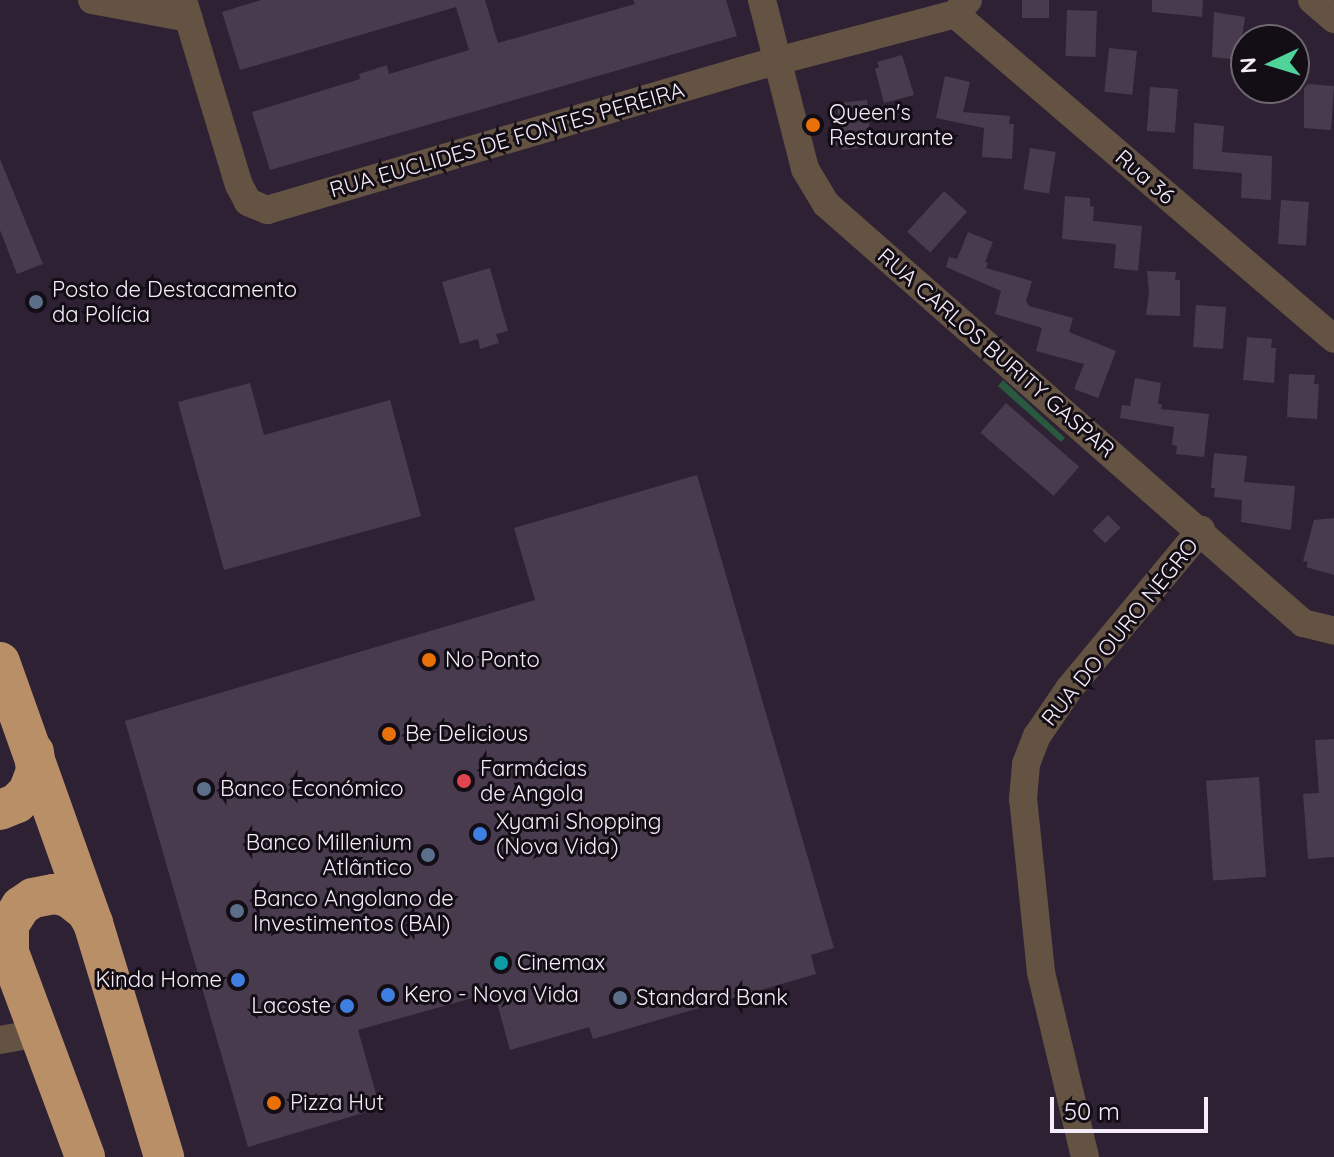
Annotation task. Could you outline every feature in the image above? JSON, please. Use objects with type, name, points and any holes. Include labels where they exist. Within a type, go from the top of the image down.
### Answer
[{"type":"highway","points":[[0,662],[93,923],[164,1157]]},
{"type":"highway","points":[[0,810],[17,803],[32,785],[36,764],[33,750]]},
{"type":"highway","points":[[85,1157],[5,941],[9,925],[21,906],[33,898],[54,894],[68,897],[86,911],[93,923]]},
{"type":"street","points":[[92,0],[186,5]]},
{"type":"street","name":"RUA CARLOS BURITY GASPAR","points":[[762,0],[805,169],[826,204],[1201,530],[1303,623],[1334,631]]},
{"type":"street","points":[[1312,0],[1334,19]]},
{"type":"street","name":"RUA EUCLIDES DE FONTES PEREIRA","points":[[186,5],[239,185],[248,202],[267,210],[962,7]]},
{"type":"street","name":"Rua 36","points":[[962,7],[1334,339]]},
{"type":"street","name":"RUA DO OURO NEGRO","points":[[1085,1157],[1041,972],[1023,799],[1026,764],[1037,736],[1069,689],[1201,530]]},
{"type":"street","points":[[0,1040],[39,1033]]},
{"type":"green space","points":[[1003,380],[1065,438],[1061,442],[998,386]]},
{"type":"building","points":[[261,0],[485,0],[498,43],[635,4],[633,0],[726,0],[737,36],[270,170],[252,112],[360,79],[359,74],[387,65],[389,74],[469,50],[456,7],[240,70],[222,12]]},
{"type":"building","points":[[1022,0],[1049,0],[1049,18],[1022,18]]},
{"type":"building","points":[[1152,0],[1203,0],[1202,17],[1152,12]]},
{"type":"building","points":[[1067,10],[1097,11],[1095,57],[1065,56]]},
{"type":"building","points":[[1214,12],[1245,17],[1244,24],[1230,24],[1230,59],[1212,57]]},
{"type":"building","points":[[1109,48],[1137,51],[1132,95],[1104,92]]},
{"type":"building","points":[[902,55],[914,95],[884,103],[875,69],[879,67],[877,62]]},
{"type":"building","points":[[945,76],[970,82],[963,112],[1010,116],[1009,124],[1014,124],[1012,159],[982,157],[984,128],[936,118]]},
{"type":"building","points":[[1310,84],[1334,86],[1331,130],[1304,128],[1304,104],[1310,104]]},
{"type":"building","points":[[1150,87],[1178,89],[1175,133],[1147,131]]},
{"type":"building","points":[[867,100],[871,143],[868,147],[842,150],[841,145],[834,146],[832,127],[839,126],[837,103]]},
{"type":"building","points":[[1194,123],[1224,126],[1222,152],[1272,156],[1271,200],[1241,198],[1242,173],[1193,169]]},
{"type":"building","points":[[1030,148],[1056,152],[1049,194],[1023,189]]},
{"type":"building","points":[[0,159],[43,264],[17,274],[0,230]]},
{"type":"building","points":[[944,191],[967,212],[930,253],[907,232]]},
{"type":"building","points":[[1065,196],[1090,198],[1090,206],[1094,207],[1093,221],[1142,226],[1138,271],[1114,268],[1116,244],[1062,239]]},
{"type":"building","points":[[1281,200],[1309,202],[1306,246],[1278,244]]},
{"type":"building","points":[[968,232],[993,242],[985,262],[988,263],[986,268],[1032,281],[1026,301],[1029,306],[1073,318],[1069,332],[1116,351],[1098,398],[1074,389],[1084,364],[1036,351],[1042,328],[995,314],[1001,291],[946,267],[949,257],[957,259]]},
{"type":"building","points":[[490,268],[508,331],[496,334],[499,343],[480,349],[478,339],[460,344],[442,282]]},
{"type":"building","points":[[1147,271],[1176,272],[1175,280],[1180,280],[1180,316],[1146,315],[1149,292]]},
{"type":"building","points":[[1196,305],[1226,307],[1223,349],[1193,347]]},
{"type":"building","points":[[1247,337],[1272,339],[1271,348],[1276,348],[1274,383],[1243,380]]},
{"type":"building","points":[[1289,374],[1315,375],[1314,384],[1319,384],[1317,419],[1287,417]]},
{"type":"building","points":[[1135,378],[1161,383],[1158,404],[1162,404],[1161,409],[1209,414],[1204,457],[1176,454],[1177,446],[1172,445],[1174,427],[1120,418],[1122,405],[1130,406]]},
{"type":"building","points":[[250,383],[264,435],[390,400],[421,516],[224,570],[178,402]]},
{"type":"building","points":[[1006,403],[1079,467],[1054,496],[980,432]]},
{"type":"building","points":[[1214,453],[1247,456],[1244,482],[1295,486],[1291,530],[1241,522],[1242,500],[1214,497],[1215,488],[1211,488]]},
{"type":"building","name":"Xyami Shopping (Nova Vida)","points":[[697,475],[834,948],[811,955],[816,974],[593,1039],[589,1027],[510,1050],[494,992],[358,1030],[380,1108],[248,1147],[125,721],[535,600],[514,528]]},
{"type":"building","points":[[1108,515],[1121,528],[1105,543],[1092,531]]},
{"type":"building","points":[[1334,518],[1334,575],[1306,567],[1308,562],[1303,561],[1314,520]]},
{"type":"building","points":[[1334,739],[1334,857],[1308,859],[1303,794],[1319,793],[1315,740]]},
{"type":"building","points":[[1259,777],[1266,877],[1213,880],[1206,781]]},
{"type":"place","name":"Queen's Restaurante","points":[[813,125]]},
{"type":"place","name":"Posto de Destacamento da Polícia","points":[[36,302]]},
{"type":"place","name":"No Ponto","points":[[429,660]]},
{"type":"place","name":"Be Delicious","points":[[389,734]]},
{"type":"place","name":"Farmácias de Angola","points":[[464,781]]},
{"type":"place","name":"Banco Económico","points":[[204,789]]},
{"type":"place","name":"Xyami Shopping (Nova Vida)","points":[[480,834]]},
{"type":"place","name":"Banco Millenium Atlântico","points":[[428,855]]},
{"type":"place","name":"Banco Angolano de Investimentos (BAI)","points":[[237,911]]},
{"type":"place","name":"Cinemax","points":[[501,963]]},
{"type":"place","name":"Kinda Home","points":[[238,980]]},
{"type":"place","name":"Kero - Nova Vida","points":[[388,995]]},
{"type":"place","name":"Standard Bank","points":[[620,998]]},
{"type":"place","name":"Lacoste","points":[[347,1006]]},
{"type":"place","name":"Pizza Hut","points":[[274,1103]]}]
